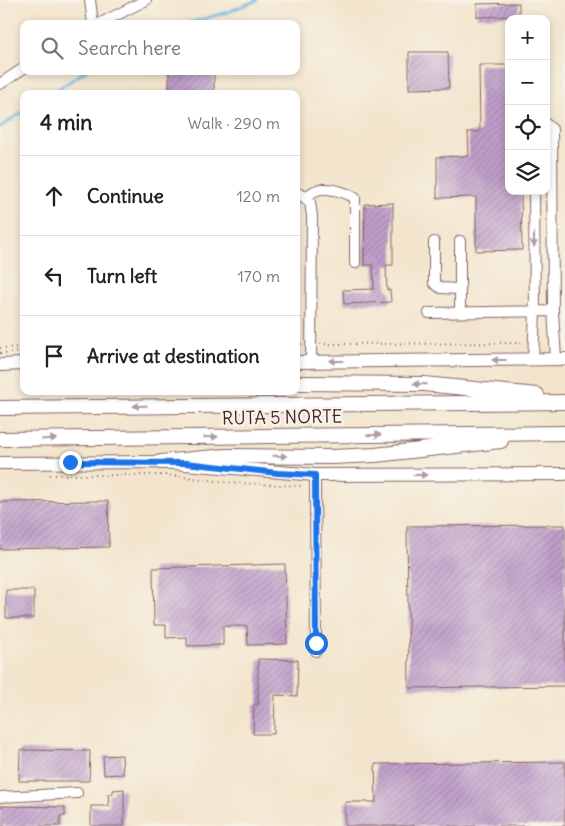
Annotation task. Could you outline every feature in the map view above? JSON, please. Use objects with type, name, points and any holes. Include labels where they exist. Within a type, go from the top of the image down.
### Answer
[{"type":"highway","points":[[300,383],[447,386],[565,400]]},
{"type":"highway","name":"RUTA 5 NORTE","points":[[0,408],[565,400]]},
{"type":"highway","points":[[161,462],[233,456],[375,456],[457,447],[546,433]]},
{"type":"highway","name":"RUTA 5 NORTE","points":[[0,439],[565,433]]},
{"type":"main road","points":[[300,362],[560,359]]},
{"type":"main road","points":[[0,365],[20,364]]},
{"type":"main road","points":[[0,463],[161,462],[315,475],[565,474]]},
{"type":"street","points":[[90,0],[92,20]]},
{"type":"street","points":[[107,20],[146,0]]},
{"type":"street","points":[[0,84],[20,71]]},
{"type":"street","points":[[550,127],[552,129],[553,311],[560,359]]},
{"type":"street","points":[[301,196],[316,190],[337,190],[355,198],[355,264]]},
{"type":"street","points":[[533,360],[534,195]]},
{"type":"street","points":[[301,196],[310,202],[312,216],[311,362]]},
{"type":"street","points":[[460,241],[460,312]]},
{"type":"street","points":[[434,242],[434,283],[441,288],[460,289]]},
{"type":"street","points":[[429,313],[553,311]]},
{"type":"street","points":[[315,475],[316,651]]},
{"type":"street","points":[[0,796],[77,793]]},
{"type":"path","points":[[300,344],[533,343]]},
{"type":"path","points":[[0,348],[20,347]]},
{"type":"path","points":[[0,353],[20,352]]},
{"type":"building","points":[[519,3],[519,15],[477,17],[477,4]]},
{"type":"building","points":[[409,52],[448,52],[449,88],[409,89]]},
{"type":"building","points":[[479,65],[505,65],[505,195],[521,195],[522,250],[476,251],[476,197],[437,198],[437,157],[469,156],[468,132],[480,132]]},
{"type":"building","points":[[169,75],[214,75],[214,90],[169,90]]},
{"type":"building","points":[[393,203],[393,265],[386,265],[387,290],[390,290],[391,302],[344,304],[343,290],[374,289],[373,265],[364,265],[365,204]]},
{"type":"building","points":[[108,501],[109,547],[0,549],[0,502]]},
{"type":"building","points":[[565,525],[565,686],[409,688],[407,526]]},
{"type":"building","points":[[285,564],[287,644],[248,645],[247,626],[223,626],[223,645],[187,646],[187,637],[166,638],[166,625],[154,625],[153,568]]},
{"type":"building","points":[[6,590],[34,590],[34,618],[6,618]]},
{"type":"building","points":[[258,659],[298,660],[297,696],[275,695],[274,734],[253,734],[254,704],[258,704]]},
{"type":"building","points":[[20,750],[90,751],[89,781],[19,781]]},
{"type":"building","points":[[122,755],[123,774],[104,775],[103,756]]},
{"type":"building","points":[[565,762],[565,826],[345,826],[345,802],[376,802],[375,764]]},
{"type":"building","points":[[124,789],[124,826],[91,826],[91,806],[109,806],[108,794],[113,794],[113,790]]},
{"type":"building","points":[[0,806],[65,807],[65,816],[60,816],[60,826],[0,826]]},
{"type":"waterway","points":[[199,20],[228,12],[257,0]]},
{"type":"waterway","points":[[56,90],[80,75]]},
{"type":"waterway","points":[[0,127],[20,114]]},
{"type":"route","points":[[70,462],[185,463],[315,475],[316,643]]}]
